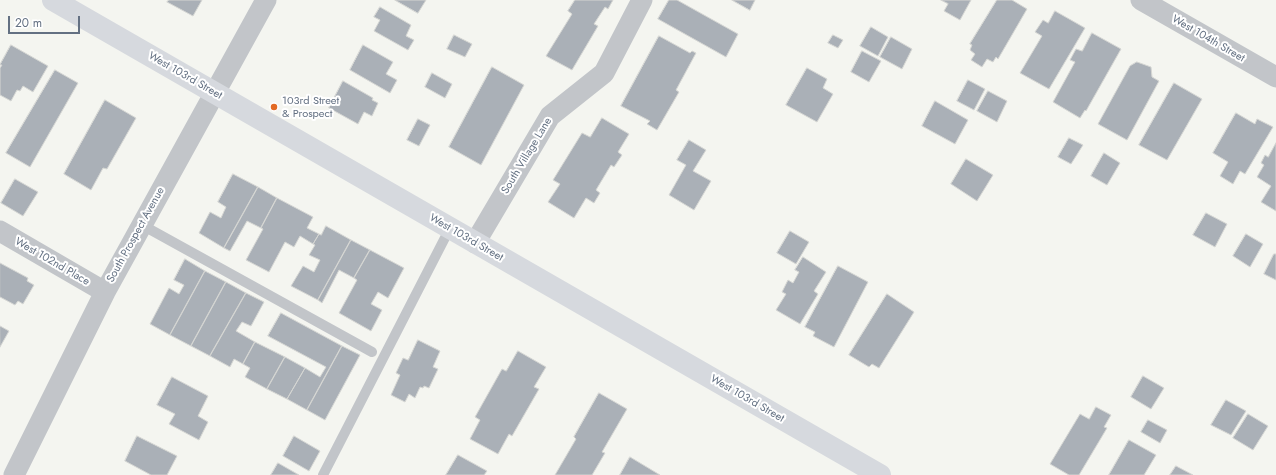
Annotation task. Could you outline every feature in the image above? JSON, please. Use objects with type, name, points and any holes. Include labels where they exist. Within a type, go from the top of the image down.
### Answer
[{"type":"main road","name":"West 103rd Street","points":[[53,0],[880,475]]},
{"type":"street","name":"South Prospect Avenue","points":[[14,475],[105,292],[266,0]]},
{"type":"street","name":"South Village Lane","points":[[475,243],[550,116],[604,73],[642,0]]},
{"type":"street","name":"West 104th Street","points":[[1141,0],[1276,77]]},
{"type":"street","name":"West 102nd Place","points":[[0,231],[105,292]]},
{"type":"lane","points":[[142,225],[372,352]]},
{"type":"lane","points":[[323,475],[450,228]]},
{"type":"building","points":[[169,0],[202,0],[193,16],[167,2]]},
{"type":"building","points":[[395,0],[426,0],[418,13]]},
{"type":"building","points":[[575,0],[613,0],[608,9],[605,7],[594,24],[598,26],[572,70],[546,56],[572,14],[568,11]]},
{"type":"building","points":[[669,0],[677,0],[738,34],[726,57],[658,19]]},
{"type":"building","points":[[732,0],[755,0],[750,10]]},
{"type":"building","points":[[941,0],[971,0],[960,20],[944,11],[948,4]]},
{"type":"building","points":[[997,0],[1012,0],[1027,9],[998,59],[996,57],[993,62],[987,59],[982,67],[971,60],[975,54],[970,50],[972,45],[970,44]]},
{"type":"building","points":[[380,7],[411,25],[406,36],[414,40],[408,50],[374,31],[380,20],[374,17]]},
{"type":"building","points":[[1055,11],[1085,28],[1049,89],[1020,73],[1042,36],[1035,32],[1043,20],[1048,23]]},
{"type":"building","points":[[871,27],[888,37],[878,56],[860,46]]},
{"type":"building","points":[[1092,33],[1121,49],[1086,111],[1085,110],[1080,118],[1053,102],[1075,62],[1070,60],[1076,49],[1082,51]]},
{"type":"building","points":[[454,35],[472,44],[465,57],[447,49]]},
{"type":"building","points":[[833,35],[843,40],[838,48],[828,43]]},
{"type":"building","points":[[659,36],[690,53],[692,51],[696,53],[676,90],[679,92],[657,130],[647,124],[650,121],[621,106]]},
{"type":"building","points":[[891,37],[912,49],[902,69],[880,57]]},
{"type":"building","points":[[11,45],[48,66],[33,92],[23,86],[20,91],[17,90],[11,101],[0,95],[0,68],[2,65],[0,65]]},
{"type":"building","points":[[363,45],[393,62],[386,74],[397,80],[390,93],[350,70]]},
{"type":"building","points":[[862,51],[881,61],[869,82],[851,72]]},
{"type":"building","points":[[1137,62],[1151,67],[1152,77],[1159,81],[1127,140],[1098,124],[1130,66]]},
{"type":"building","points":[[492,67],[524,85],[481,165],[449,147]]},
{"type":"building","points":[[807,68],[827,79],[823,88],[833,94],[817,122],[786,105]]},
{"type":"building","points":[[55,70],[78,83],[30,167],[6,153]]},
{"type":"building","points":[[432,73],[452,84],[445,98],[425,87]]},
{"type":"building","points":[[968,80],[985,89],[974,110],[957,101]]},
{"type":"building","points":[[343,81],[373,98],[372,100],[378,103],[372,116],[364,112],[358,124],[329,108]]},
{"type":"building","points":[[1174,83],[1202,99],[1167,160],[1139,145]]},
{"type":"building","points":[[988,91],[1007,101],[997,122],[977,111]]},
{"type":"building","points":[[105,100],[136,118],[107,169],[103,168],[91,190],[64,174]]},
{"type":"building","points":[[935,101],[968,120],[955,144],[922,126]]},
{"type":"building","points":[[1236,113],[1255,124],[1257,119],[1273,127],[1245,174],[1240,171],[1233,184],[1220,176],[1228,162],[1213,153]]},
{"type":"building","points":[[602,118],[629,134],[618,152],[622,155],[614,167],[611,165],[596,190],[600,193],[594,203],[586,198],[574,218],[548,202],[560,184],[553,180],[582,133],[590,137]]},
{"type":"building","points":[[418,119],[430,125],[419,146],[407,140]]},
{"type":"building","points":[[1069,138],[1083,145],[1071,164],[1058,157]]},
{"type":"building","points":[[689,140],[706,150],[693,171],[711,181],[694,210],[669,195],[686,165],[677,160]]},
{"type":"building","points":[[1276,143],[1276,211],[1261,202],[1271,186],[1257,177],[1264,165],[1261,163],[1265,155],[1268,157]]},
{"type":"building","points":[[1104,153],[1120,163],[1107,185],[1091,176]]},
{"type":"building","points":[[966,159],[993,175],[977,201],[951,184]]},
{"type":"building","points":[[233,174],[258,187],[224,248],[199,233],[210,212],[221,218],[226,207],[218,202]]},
{"type":"building","points":[[15,179],[38,192],[23,216],[1,203]]},
{"type":"building","points":[[258,187],[277,198],[261,228],[247,221],[230,251],[224,248]]},
{"type":"building","points":[[277,198],[313,217],[307,228],[319,234],[313,244],[300,236],[294,247],[285,242],[269,272],[246,260],[263,229],[261,228]]},
{"type":"building","points":[[1206,213],[1227,224],[1215,247],[1193,235]]},
{"type":"building","points":[[326,226],[351,240],[318,300],[291,286],[303,266],[314,272],[320,260],[309,255],[315,245],[313,244],[319,234],[321,235]]},
{"type":"building","points":[[790,231],[809,242],[796,264],[777,253]]},
{"type":"building","points":[[1246,234],[1263,244],[1250,267],[1233,256]]},
{"type":"building","points":[[351,240],[370,250],[354,278],[339,270],[322,303],[318,300]]},
{"type":"building","points":[[370,250],[404,268],[388,298],[378,292],[371,304],[382,310],[371,331],[339,313],[357,280],[354,278]]},
{"type":"building","points":[[1274,254],[1276,254],[1276,280],[1264,274]]},
{"type":"building","points":[[803,257],[826,272],[814,291],[818,294],[800,324],[776,310],[786,294],[782,292],[788,280],[793,283],[799,272],[795,270]]},
{"type":"building","points":[[185,259],[205,271],[170,335],[150,324],[169,288],[179,294],[184,285],[174,280]]},
{"type":"building","points":[[0,263],[28,278],[27,281],[34,285],[23,304],[18,301],[15,305],[0,297]]},
{"type":"building","points":[[838,266],[868,282],[834,347],[813,336],[815,332],[805,327]]},
{"type":"building","points":[[205,271],[226,282],[191,346],[170,335]]},
{"type":"building","points":[[226,282],[246,293],[210,356],[191,346]]},
{"type":"building","points":[[246,293],[264,302],[251,326],[242,322],[236,331],[255,342],[243,364],[234,359],[230,367],[210,356]]},
{"type":"building","points":[[887,294],[914,312],[879,368],[872,364],[869,367],[849,355]]},
{"type":"building","points":[[281,313],[342,346],[307,410],[287,399],[305,368],[320,377],[326,367],[268,336]]},
{"type":"building","points":[[0,326],[9,331],[0,347]]},
{"type":"building","points":[[418,340],[440,351],[433,367],[438,369],[429,388],[424,386],[423,388],[420,387],[415,398],[409,394],[405,402],[391,395],[400,375],[396,373],[403,358],[408,360]]},
{"type":"building","points":[[255,342],[285,357],[267,389],[245,377],[250,368],[243,364]]},
{"type":"building","points":[[342,346],[360,355],[325,420],[307,410]]},
{"type":"building","points":[[518,351],[546,367],[534,387],[539,389],[512,436],[509,434],[498,454],[470,439],[480,420],[475,417],[502,369],[506,371]]},
{"type":"building","points":[[285,357],[305,368],[287,399],[267,389]]},
{"type":"building","points":[[1143,376],[1164,388],[1151,409],[1131,397]]},
{"type":"building","points":[[172,377],[208,396],[198,416],[208,422],[199,440],[169,424],[175,414],[157,405]]},
{"type":"building","points":[[599,393],[627,409],[602,452],[605,453],[592,475],[555,475],[576,439],[574,437]]},
{"type":"building","points":[[1226,400],[1246,411],[1231,435],[1211,425]]},
{"type":"building","points":[[1096,407],[1111,415],[1104,427],[1107,428],[1079,475],[1069,475],[1050,464],[1080,414],[1089,419]]},
{"type":"building","points":[[1248,414],[1268,426],[1253,450],[1233,438]]},
{"type":"building","points":[[1148,420],[1167,430],[1160,443],[1141,432]]},
{"type":"building","points":[[137,436],[177,456],[167,475],[151,475],[125,461]]},
{"type":"building","points":[[294,436],[320,451],[309,471],[283,456]]},
{"type":"building","points":[[1129,440],[1156,455],[1144,475],[1109,475]]},
{"type":"building","points":[[458,455],[487,471],[484,475],[446,475]]},
{"type":"building","points":[[630,457],[660,475],[620,475]]},
{"type":"building","points":[[278,463],[299,475],[271,475]]},
{"type":"building","points":[[1176,466],[1193,475],[1170,475]]},
{"type":"place","name":"103rd Street & Prospect","points":[[274,107]]}]
